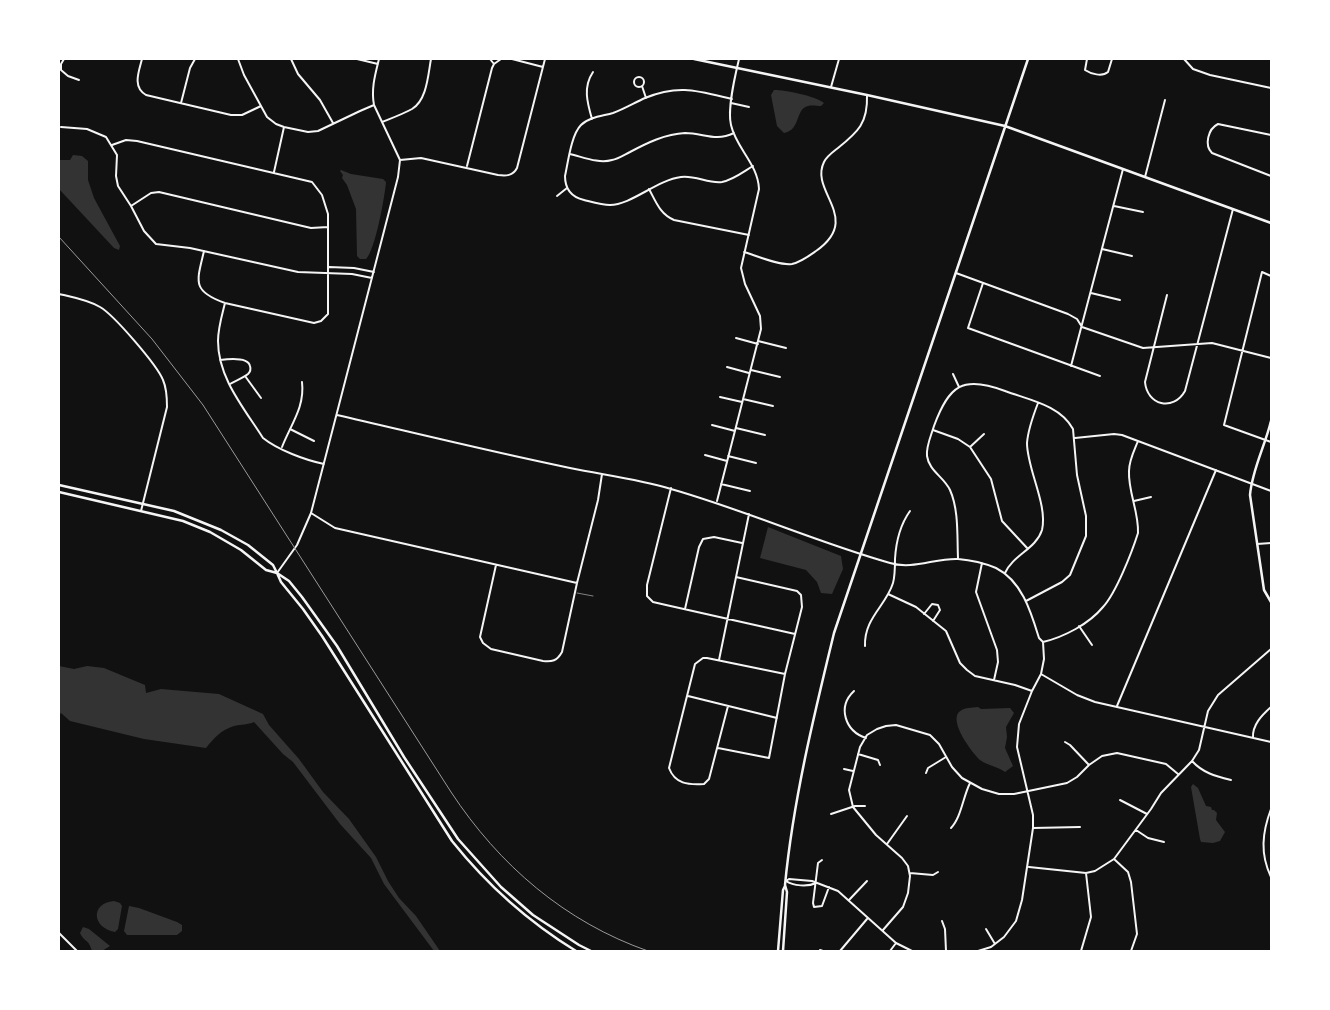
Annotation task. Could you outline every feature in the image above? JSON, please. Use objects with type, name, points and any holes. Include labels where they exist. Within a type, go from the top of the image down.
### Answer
[{"type":"main road","points":[[694,59],[867,94],[1006,126],[1271,224]]},
{"type":"main road","points":[[778,951],[783,890],[786,883],[812,722],[834,633],[859,554],[1028,59]]},
{"type":"main road","points":[[1271,421],[1267,440],[1251,483],[1250,495],[1264,590],[1271,602]]},
{"type":"main road","points":[[59,485],[143,505],[174,510],[221,530],[248,545],[273,566],[280,582],[303,608],[322,636],[452,841],[504,898],[551,936],[576,951]]},
{"type":"main road","points":[[59,492],[183,521],[210,532],[241,550],[266,570],[277,573],[289,581],[337,646],[408,763],[458,839],[501,887],[533,915],[572,941],[591,951]]},
{"type":"main road","points":[[783,951],[786,883]]},
{"type":"street","points":[[64,59],[61,64],[61,70],[64,74],[79,80]]},
{"type":"street","points":[[142,59],[137,83],[142,94],[237,115],[250,112],[261,106]]},
{"type":"street","points":[[182,103],[190,68],[195,59]]},
{"type":"street","points":[[238,59],[244,75],[271,121],[284,127],[313,132],[318,131],[374,106]]},
{"type":"street","points":[[291,59],[298,74],[320,100],[333,123]]},
{"type":"street","points":[[357,59],[378,64]]},
{"type":"street","points":[[277,573],[305,530],[311,513],[398,177],[400,160],[374,106],[372,90],[379,59]]},
{"type":"street","points":[[382,122],[413,108],[420,102],[431,59]]},
{"type":"street","points":[[490,59],[494,64]]},
{"type":"street","points":[[466,167],[494,64],[501,59]]},
{"type":"street","points":[[512,59],[543,67]]},
{"type":"street","points":[[400,160],[421,158],[505,176],[515,172],[545,59]]},
{"type":"street","points":[[716,502],[761,329],[760,316],[741,268],[759,189],[758,178],[734,133],[729,116],[739,59]]},
{"type":"street","points":[[831,87],[839,59]]},
{"type":"street","points":[[1087,59],[1085,70],[1102,75],[1108,72],[1112,59]]},
{"type":"street","points":[[1184,59],[1193,69],[1210,75],[1271,88]]},
{"type":"street","points":[[592,119],[586,98],[589,77],[593,72]]},
{"type":"street","points":[[642,86],[646,98]]},
{"type":"street","points":[[732,99],[689,89],[676,89],[646,98],[615,112],[592,119],[581,125],[575,133],[565,176],[567,188],[570,194],[580,199],[610,205],[621,204],[649,189],[682,176],[723,182],[732,179],[752,166]]},
{"type":"street","points":[[744,252],[792,264],[804,259],[825,244],[832,235],[835,225],[835,212],[823,183],[822,171],[824,162],[859,130],[867,103],[867,94]]},
{"type":"street","points":[[1145,177],[1165,100]]},
{"type":"street","points":[[731,103],[750,107]]},
{"type":"street","points":[[1271,135],[1221,124],[1215,125],[1211,130],[1208,143],[1208,150],[1212,154],[1271,176]]},
{"type":"street","points":[[61,127],[93,131],[106,137],[116,155],[118,186],[144,232],[156,244],[178,245],[298,272],[352,274],[372,278]]},
{"type":"street","points":[[274,172],[284,127]]},
{"type":"street","points":[[570,154],[603,161],[613,160],[654,140],[670,135],[684,133],[718,138],[734,133]]},
{"type":"street","points":[[112,145],[126,140],[137,141],[305,179],[316,185],[327,207],[328,314],[321,321],[314,323],[225,303],[211,298],[200,288],[198,275],[204,251]]},
{"type":"street","points":[[1072,366],[1123,169]]},
{"type":"street","points":[[557,196],[567,188]]},
{"type":"street","points":[[649,189],[666,217],[749,235]]},
{"type":"street","points":[[131,206],[151,193],[160,192],[302,226],[328,227]]},
{"type":"street","points":[[1114,206],[1143,212]]},
{"type":"street","points":[[1167,295],[1145,382],[1147,392],[1151,398],[1166,403],[1177,401],[1185,391],[1212,295],[1233,209]]},
{"type":"street","points":[[1102,249],[1132,256]]},
{"type":"street","points":[[328,267],[354,268],[374,272]]},
{"type":"street","points":[[956,272],[1068,314],[1077,319],[1082,327],[1136,346],[1154,347],[1212,343],[1271,358]]},
{"type":"street","points":[[1271,276],[1262,272],[1224,425],[1271,442]]},
{"type":"street","points":[[983,282],[968,327],[1100,376]]},
{"type":"street","points":[[1092,292],[1120,300]]},
{"type":"street","points":[[59,294],[86,301],[107,312],[156,367],[163,379],[167,392],[167,407],[141,511]]},
{"type":"street","points":[[225,303],[218,329],[218,342],[220,360],[229,385],[263,438],[271,444],[324,464]]},
{"type":"street","points":[[736,338],[786,348]]},
{"type":"street","points":[[220,360],[244,360],[248,362],[250,370],[245,376],[229,385]]},
{"type":"street","points":[[727,368],[780,377]]},
{"type":"street","points":[[953,374],[959,387]]},
{"type":"street","points":[[245,376],[261,398]]},
{"type":"street","points":[[281,448],[300,408],[303,394],[302,382]]},
{"type":"street","points":[[958,559],[955,508],[951,494],[944,482],[932,470],[927,457],[928,445],[943,403],[959,387],[973,383],[985,383],[1056,410],[1073,429],[1077,475],[1086,516],[1086,536],[1070,575],[1062,582],[1026,601]]},
{"type":"street","points":[[720,396],[773,406]]},
{"type":"street","points":[[1005,574],[1011,564],[1037,539],[1042,527],[1042,515],[1027,444],[1029,430],[1038,403]]},
{"type":"street","points":[[337,416],[671,488],[716,502],[859,554],[895,564],[907,566],[958,559],[982,563],[1005,574],[1019,588],[1026,601],[1039,638],[1043,642],[1044,659],[1041,674],[1020,724],[1017,747],[1033,815],[1033,828],[1028,867],[1016,921],[1004,937],[995,944],[978,951]]},
{"type":"street","points":[[712,425],[765,435]]},
{"type":"street","points":[[290,429],[314,441]]},
{"type":"street","points":[[933,430],[958,439],[970,447],[991,479],[1002,521],[1028,549]]},
{"type":"street","points":[[970,447],[984,434]]},
{"type":"street","points":[[1075,438],[1114,434],[1138,441],[1271,491]]},
{"type":"street","points":[[1043,642],[1079,626],[1093,617],[1108,601],[1135,542],[1138,523],[1128,472],[1130,460],[1138,441]]},
{"type":"street","points":[[706,455],[727,461]]},
{"type":"street","points":[[728,456],[756,462]]},
{"type":"street","points":[[1117,706],[1216,470]]},
{"type":"street","points":[[496,565],[480,637],[483,643],[491,648],[549,662],[554,661],[562,652],[598,500],[602,474]]},
{"type":"street","points":[[721,484],[750,492]]},
{"type":"street","points":[[671,488],[647,585],[647,596],[653,602],[795,634]]},
{"type":"street","points":[[1134,501],[1152,496]]},
{"type":"street","points":[[865,646],[865,639],[872,617],[888,594],[894,581],[898,537],[905,517],[910,511]]},
{"type":"street","points":[[311,513],[335,528],[577,583]]},
{"type":"street","points":[[719,660],[726,618],[749,514]]},
{"type":"street","points":[[685,609],[699,547],[703,539],[714,537],[743,543]]},
{"type":"street","points":[[1257,544],[1271,543]]},
{"type":"street","points":[[982,563],[976,592],[997,650],[998,662],[994,680]]},
{"type":"street","points":[[718,748],[769,758],[785,674],[802,601],[801,595],[797,591],[736,577]]},
{"type":"street","points":[[888,594],[900,598],[946,631],[960,663],[975,676],[1015,685],[1032,692]]},
{"type":"street","points":[[924,614],[932,604],[938,605],[940,610],[933,621]]},
{"type":"street","points":[[1079,626],[1092,645]]},
{"type":"street","points":[[1028,867],[1086,873],[1095,871],[1114,859],[1160,793],[1192,760],[1199,750],[1208,711],[1218,695],[1271,649]]},
{"type":"street","points":[[728,706],[709,779],[704,784],[678,781],[672,776],[669,768],[696,664],[707,658],[785,674]]},
{"type":"street","points":[[1041,674],[1095,702],[1271,742]]},
{"type":"street","points":[[854,691],[847,698],[844,712],[850,726],[866,738]]},
{"type":"street","points":[[688,696],[777,718]]},
{"type":"street","points":[[1253,738],[1257,723],[1271,708]]},
{"type":"street","points":[[883,930],[903,908],[908,893],[910,873],[908,866],[902,858],[876,836],[853,807],[849,790],[853,772],[860,747],[872,732],[886,726],[896,725],[926,733],[933,737],[958,774],[982,789],[999,794],[1027,792],[1067,783],[1102,756],[1118,753],[1166,764],[1178,774]]},
{"type":"street","points":[[1065,742],[1089,765]]},
{"type":"street","points":[[858,754],[878,760],[880,765]]},
{"type":"street","points":[[926,773],[928,768],[946,757]]},
{"type":"street","points":[[1192,760],[1199,768],[1210,774],[1231,780]]},
{"type":"street","points":[[844,769],[853,772]]},
{"type":"street","points":[[951,828],[956,823],[970,783]]},
{"type":"street","points":[[1120,800],[1146,814]]},
{"type":"street","points":[[832,814],[853,807],[865,806]]},
{"type":"street","points":[[1271,809],[1263,836],[1266,863],[1271,877]]},
{"type":"street","points":[[887,844],[907,816]]},
{"type":"street","points":[[1033,828],[1080,827]]},
{"type":"street","points":[[1136,830],[1148,838],[1164,842]]},
{"type":"street","points":[[1114,859],[1128,872],[1131,882],[1137,934],[1131,951]]},
{"type":"street","points":[[822,860],[818,863],[813,905],[815,907],[823,905],[829,887]]},
{"type":"street","points":[[910,873],[933,875],[938,872]]},
{"type":"street","points":[[1081,951],[1090,917],[1086,873]]},
{"type":"street","points":[[786,883],[789,879],[812,881],[838,891],[896,943],[912,951]]},
{"type":"street","points":[[849,900],[867,881]]},
{"type":"street","points":[[786,883],[811,886],[816,883]]},
{"type":"street","points":[[840,951],[867,919]]},
{"type":"street","points":[[942,922],[945,929],[946,951]]},
{"type":"street","points":[[986,929],[995,944]]},
{"type":"street","points":[[59,933],[75,951]]},
{"type":"street","points":[[890,951],[896,943]]},
{"type":"lane","points":[[575,592],[592,596]]},
{"type":"shaded area","points":[[774,90],[800,94],[824,103],[821,106],[804,108],[793,128],[784,133],[777,126],[771,95]]},
{"type":"shaded area","points":[[73,155],[82,156],[88,161],[88,180],[94,198],[120,246],[119,250],[114,248],[59,189],[59,160],[70,160]]},
{"type":"shaded area","points":[[341,170],[351,174],[383,179],[386,182],[376,235],[366,259],[360,259],[357,256],[356,209],[347,185],[342,178]]},
{"type":"shaded area","points":[[768,527],[841,556],[843,569],[832,594],[821,593],[817,582],[806,570],[760,558]]},
{"type":"shaded area","points":[[59,666],[74,669],[87,666],[104,668],[145,685],[146,693],[161,689],[219,694],[263,714],[269,725],[299,759],[323,792],[349,819],[376,857],[399,898],[416,916],[440,951],[434,951],[384,884],[371,858],[340,824],[293,762],[283,754],[254,722],[225,730],[206,748],[144,739],[70,721],[61,713],[59,715]]},
{"type":"shaded area","points":[[978,707],[981,709],[1010,708],[1014,713],[1006,727],[1005,748],[1013,766],[1005,772],[980,760],[959,730],[957,717],[959,712],[966,708]]},
{"type":"shaded area","points":[[1193,784],[1198,788],[1206,806],[1211,807],[1217,813],[1216,820],[1225,832],[1220,841],[1213,843],[1201,842],[1191,787]]},
{"type":"shaded area","points":[[114,901],[122,906],[118,929],[115,932],[107,930],[102,926],[97,916],[101,906]]},
{"type":"shaded area","points":[[129,906],[177,922],[182,925],[182,931],[177,935],[127,935],[124,931]]},
{"type":"shaded area","points":[[83,927],[89,929],[110,946],[102,951],[92,951],[80,933]]},
{"type":"railway","points":[[59,237],[152,339],[203,405],[451,792],[490,844],[536,888],[562,907],[618,939],[648,951]]}]
